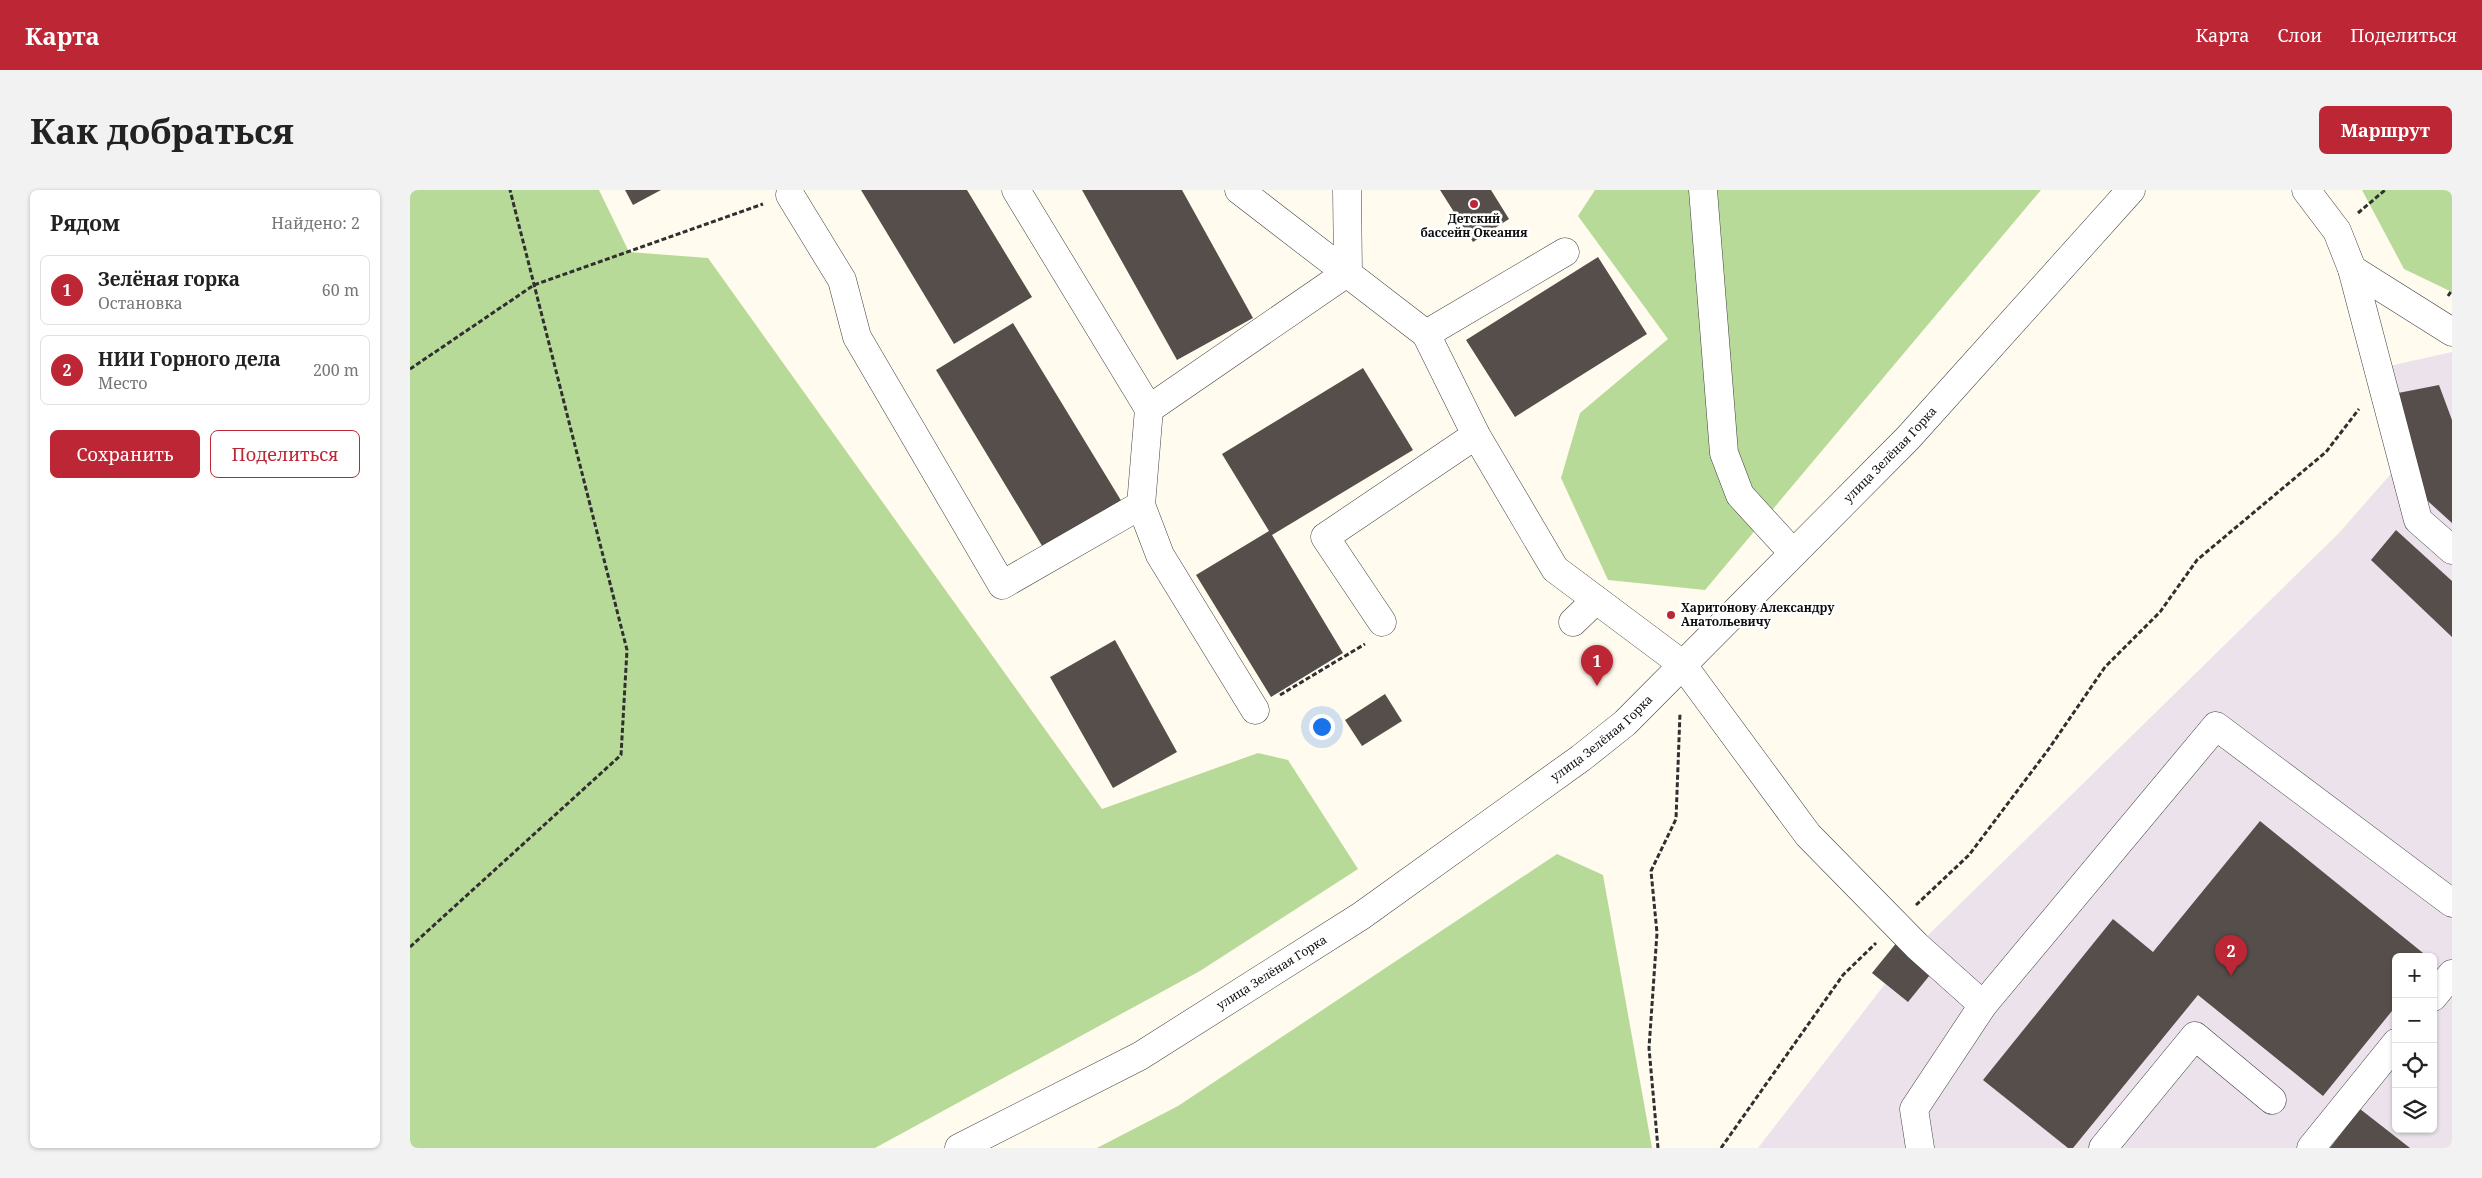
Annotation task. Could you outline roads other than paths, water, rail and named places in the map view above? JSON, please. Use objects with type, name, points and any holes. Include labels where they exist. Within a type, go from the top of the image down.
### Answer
[{"type":"street","points":[[1016,190],[1149,409],[1141,505],[1160,555],[1254,710]]},
{"type":"street","points":[[1239,190],[1348,272],[1426,334],[1476,435],[1555,569],[1682,664],[1808,835],[1897,923],[1917,946],[1984,1005]]},
{"type":"street","points":[[1347,190],[1348,272]]},
{"type":"street","points":[[1703,190],[1724,453],[1740,495],[1793,553]]},
{"type":"street","name":"улица Зелёная Горка","points":[[959,1148],[1140,1056],[1361,916],[1581,758],[1625,723],[1908,438],[2131,190]]},
{"type":"street","points":[[2306,190],[2337,232],[2352,269],[2418,520],[2452,550]]},
{"type":"street","points":[[790,195],[842,280],[857,337],[1002,584],[1141,505]]},
{"type":"street","points":[[1426,334],[1565,252]]},
{"type":"street","points":[[2352,269],[2442,325]]},
{"type":"street","points":[[1149,409],[1348,272]]},
{"type":"street","points":[[1382,622],[1324,537],[1476,435]]},
{"type":"street","points":[[1573,622],[1596,600]]},
{"type":"street","points":[[1920,1148],[1914,1109],[1984,1005],[2216,726],[2452,903]]},
{"type":"street","points":[[2437,992],[2452,974]]},
{"type":"street","points":[[2104,1148],[2195,1036],[2272,1100]]},
{"type":"street","points":[[2311,1148],[2392,1048]]},
{"type":"place","name":"Детский бассейн Океания","points":[[1474,204]]},
{"type":"place","name":"Харитонову Александру Анатольевичу","points":[[1671,615]]},
{"type":"place","name":"Зелёная горка","points":[[1597,686]]},
{"type":"place","name":"НИИ Горного дела","points":[[2231,976]]}]
